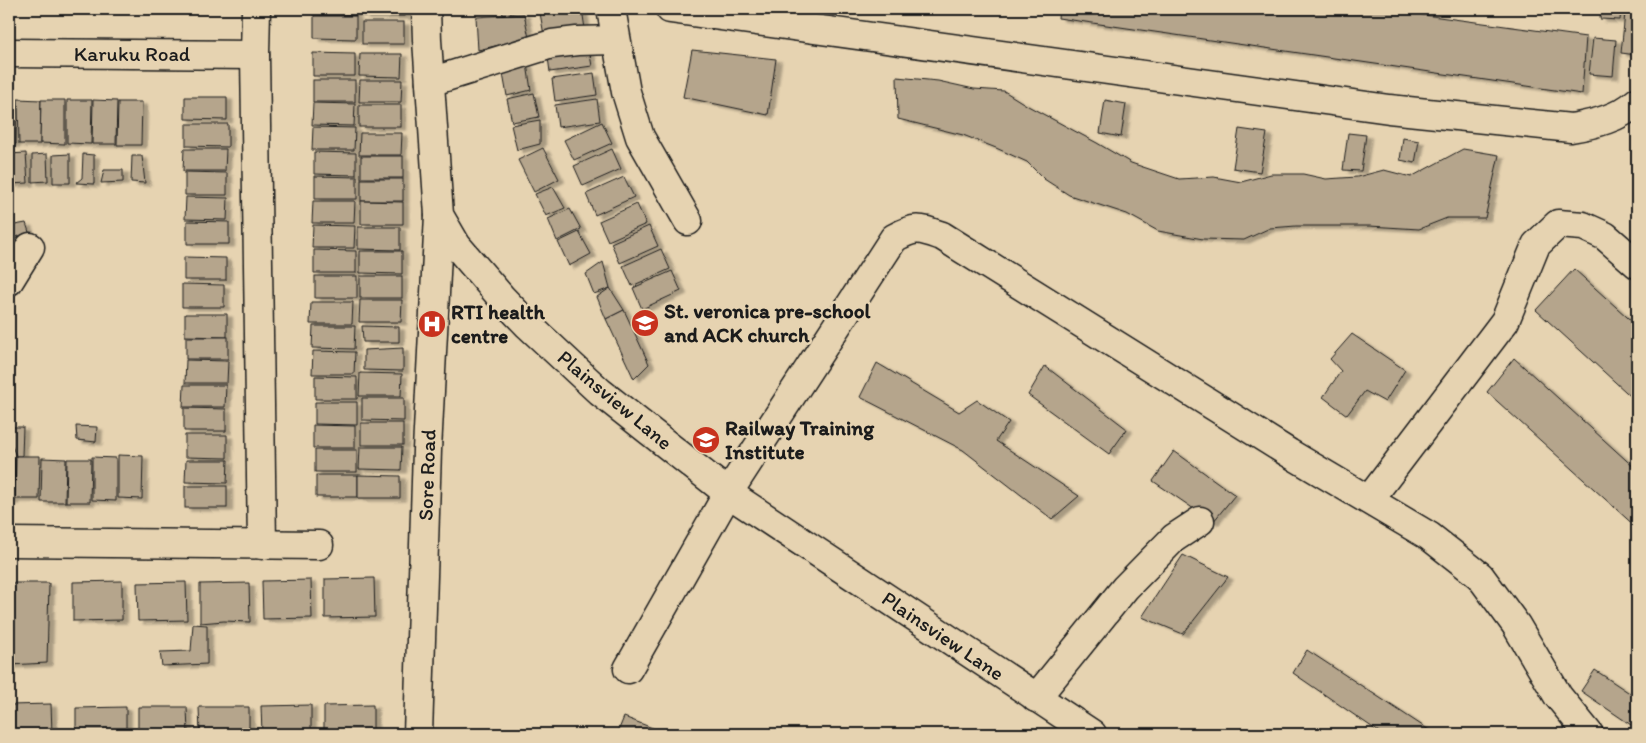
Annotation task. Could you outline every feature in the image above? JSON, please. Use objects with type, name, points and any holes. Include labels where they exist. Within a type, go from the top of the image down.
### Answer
[{"type":"street","points":[[256,9],[255,56],[262,545]]},
{"type":"street","name":"Plainsview Lane","points":[[426,9],[440,216],[457,246],[501,297],[528,325],[600,392],[728,493],[1036,698],[1058,724],[1092,734]]},
{"type":"street","points":[[611,9],[626,92],[640,137],[688,220]]},
{"type":"street","points":[[670,9],[1389,109],[1571,128],[1600,122],[1630,109],[1637,102]]},
{"type":"street","points":[[430,82],[552,44],[616,40]]},
{"type":"street","name":"Karuku Road","points":[[9,53],[255,56]]},
{"type":"street","name":"Sore Road","points":[[418,734],[427,450],[440,216]]},
{"type":"street","points":[[1369,500],[1505,321],[1536,245],[1558,224],[1583,226],[1605,236],[1637,264]]},
{"type":"street","points":[[628,669],[728,493],[894,238],[910,229],[924,230],[942,236],[1272,443],[1429,536],[1480,576],[1516,625],[1558,696],[1589,734]]},
{"type":"street","points":[[9,281],[30,247]]},
{"type":"street","points":[[1036,698],[1125,588],[1174,538],[1200,521]]},
{"type":"street","points":[[9,542],[318,545]]},
{"type":"building","points":[[313,9],[355,9],[355,15],[313,15]]},
{"type":"building","points":[[363,9],[405,9],[405,16],[363,16]]},
{"type":"building","points":[[502,9],[519,9],[519,11],[503,15]]},
{"type":"building","points":[[582,9],[585,29],[544,35],[540,13]]},
{"type":"building","points":[[1059,9],[1380,9],[1586,37],[1582,94],[1058,18]]},
{"type":"building","points":[[1601,9],[1621,9],[1620,20],[1600,19]]},
{"type":"building","points":[[1625,13],[1637,14],[1637,55],[1621,53]]},
{"type":"building","points":[[524,14],[529,38],[478,50],[476,17]]},
{"type":"building","points":[[314,16],[356,16],[356,39],[314,38]]},
{"type":"building","points":[[362,22],[404,22],[404,44],[362,44]]},
{"type":"building","points":[[1593,38],[1616,40],[1613,76],[1589,74]]},
{"type":"building","points":[[588,44],[592,66],[550,72],[547,50]]},
{"type":"building","points":[[692,50],[776,59],[768,115],[683,97]]},
{"type":"building","points":[[313,53],[355,54],[355,76],[313,76]]},
{"type":"building","points":[[360,54],[402,54],[401,77],[359,76]]},
{"type":"building","points":[[527,64],[531,90],[507,96],[502,68]]},
{"type":"building","points":[[594,73],[597,95],[555,101],[552,79]]},
{"type":"building","points":[[897,77],[938,81],[974,89],[1004,91],[1131,163],[1179,179],[1214,177],[1241,182],[1271,174],[1303,174],[1326,179],[1357,177],[1384,170],[1411,177],[1463,149],[1499,155],[1485,218],[1447,218],[1419,229],[1369,226],[1296,226],[1270,228],[1244,240],[1203,239],[1158,231],[1127,214],[1069,195],[1044,179],[1027,162],[996,148],[963,135],[898,119]]},
{"type":"building","points":[[313,80],[355,80],[355,102],[313,102]]},
{"type":"building","points":[[360,80],[402,80],[401,102],[359,102]]},
{"type":"building","points":[[534,93],[539,117],[512,122],[507,99]]},
{"type":"building","points":[[185,97],[227,97],[227,120],[185,119]]},
{"type":"building","points":[[18,99],[41,100],[40,144],[19,144]]},
{"type":"building","points":[[597,99],[600,121],[558,127],[555,105]]},
{"type":"building","points":[[41,100],[65,100],[65,144],[40,143]]},
{"type":"building","points":[[67,100],[92,100],[91,144],[67,143]]},
{"type":"building","points":[[93,100],[117,101],[116,144],[92,144]]},
{"type":"building","points":[[1105,100],[1126,104],[1121,137],[1100,133]]},
{"type":"building","points":[[9,101],[17,101],[16,144],[9,144]]},
{"type":"building","points":[[118,102],[142,102],[141,145],[117,145]]},
{"type":"building","points":[[313,103],[355,104],[354,126],[312,125]]},
{"type":"building","points":[[359,105],[401,105],[401,127],[359,127]]},
{"type":"building","points":[[540,120],[540,144],[517,150],[511,125]]},
{"type":"building","points":[[602,122],[612,143],[574,160],[564,140]]},
{"type":"building","points":[[186,124],[228,124],[228,147],[186,146]]},
{"type":"building","points":[[313,127],[355,128],[354,150],[312,150]]},
{"type":"building","points":[[1239,129],[1267,133],[1260,172],[1233,168]]},
{"type":"building","points":[[360,133],[402,133],[401,155],[359,155]]},
{"type":"building","points":[[1348,133],[1366,135],[1361,171],[1343,170]]},
{"type":"building","points":[[1403,138],[1419,141],[1415,163],[1400,160]]},
{"type":"building","points":[[543,148],[559,179],[534,192],[518,160]]},
{"type":"building","points":[[184,149],[226,149],[225,171],[183,171]]},
{"type":"building","points":[[612,149],[621,169],[583,186],[574,166]]},
{"type":"building","points":[[314,152],[356,153],[356,175],[314,174]]},
{"type":"building","points":[[26,153],[28,183],[9,184],[9,154]]},
{"type":"building","points":[[47,154],[48,181],[32,182],[32,155]]},
{"type":"building","points":[[70,154],[70,183],[53,183],[53,155]]},
{"type":"building","points":[[83,154],[94,155],[94,184],[76,183],[82,178]]},
{"type":"building","points":[[132,156],[142,156],[145,183],[131,182]]},
{"type":"building","points":[[361,156],[403,156],[403,178],[361,178]]},
{"type":"building","points":[[104,170],[123,170],[123,182],[101,183]]},
{"type":"building","points":[[185,172],[227,173],[227,195],[185,195]]},
{"type":"building","points":[[315,176],[357,177],[357,199],[315,199]]},
{"type":"building","points":[[624,177],[634,197],[595,215],[586,194]]},
{"type":"building","points":[[361,179],[403,179],[403,201],[361,201]]},
{"type":"building","points":[[553,187],[565,208],[546,216],[535,194]]},
{"type":"building","points":[[186,197],[228,198],[227,220],[185,219]]},
{"type":"building","points":[[313,201],[355,201],[354,223],[312,223]]},
{"type":"building","points":[[361,201],[403,202],[403,224],[361,224]]},
{"type":"building","points":[[637,204],[646,224],[608,241],[599,221]]},
{"type":"building","points":[[570,209],[581,229],[557,241],[548,219]]},
{"type":"building","points":[[187,221],[229,222],[229,244],[187,244]]},
{"type":"building","points":[[26,223],[29,232],[9,240],[9,226]]},
{"type":"building","points":[[313,225],[355,226],[354,248],[312,248]]},
{"type":"building","points":[[649,226],[658,246],[620,263],[611,243]]},
{"type":"building","points":[[358,227],[400,227],[400,250],[358,249]]},
{"type":"building","points":[[579,232],[591,254],[569,266],[558,242]]},
{"type":"building","points":[[661,249],[670,269],[632,286],[623,266]]},
{"type":"building","points":[[314,250],[356,251],[356,273],[314,273]]},
{"type":"building","points":[[360,251],[402,251],[402,274],[360,273]]},
{"type":"building","points":[[184,257],[226,258],[226,280],[184,280]]},
{"type":"building","points":[[603,262],[610,288],[594,294],[586,274]]},
{"type":"building","points":[[1574,269],[1637,326],[1637,402],[1536,310]]},
{"type":"building","points":[[672,271],[681,291],[642,309],[633,288]]},
{"type":"building","points":[[315,276],[357,276],[357,298],[315,298]]},
{"type":"building","points":[[360,276],[402,276],[402,298],[360,298]]},
{"type":"building","points":[[182,284],[224,285],[224,307],[182,307]]},
{"type":"building","points":[[610,288],[624,310],[606,319],[597,297]]},
{"type":"building","points":[[360,300],[402,300],[401,322],[359,322]]},
{"type":"building","points":[[311,302],[353,302],[352,324],[310,324]]},
{"type":"building","points":[[624,310],[649,364],[634,379],[606,319]]},
{"type":"building","points":[[185,314],[227,314],[227,337],[185,336]]},
{"type":"building","points":[[313,326],[355,326],[354,349],[312,348]]},
{"type":"building","points":[[362,326],[399,327],[399,342],[363,342]]},
{"type":"building","points":[[1352,334],[1405,370],[1385,402],[1365,391],[1347,415],[1323,397],[1341,371],[1330,359]]},
{"type":"building","points":[[186,337],[228,337],[228,359],[186,359]]},
{"type":"building","points":[[403,348],[403,371],[364,370],[364,350]]},
{"type":"building","points":[[313,351],[355,352],[354,374],[312,374]]},
{"type":"building","points":[[1514,358],[1637,470],[1637,528],[1487,392]]},
{"type":"building","points":[[186,360],[228,361],[227,383],[185,383]]},
{"type":"building","points":[[877,363],[959,412],[977,400],[1009,422],[996,441],[1079,496],[1052,519],[963,450],[860,397]]},
{"type":"building","points":[[1045,366],[1127,429],[1109,454],[1028,395]]},
{"type":"building","points":[[360,373],[402,374],[401,396],[359,396]]},
{"type":"building","points":[[315,376],[357,377],[357,399],[315,399]]},
{"type":"building","points":[[184,385],[226,385],[225,407],[183,407]]},
{"type":"building","points":[[362,398],[404,398],[404,421],[362,420]]},
{"type":"building","points":[[315,402],[357,402],[357,425],[315,424]]},
{"type":"building","points":[[184,408],[226,409],[226,431],[184,431]]},
{"type":"building","points":[[361,423],[403,423],[403,445],[361,445]]},
{"type":"building","points":[[313,425],[355,426],[355,448],[313,448]]},
{"type":"building","points":[[76,426],[97,427],[96,442],[77,440]]},
{"type":"building","points":[[9,427],[23,427],[22,456],[16,456],[9,439]]},
{"type":"building","points":[[185,435],[227,435],[227,458],[185,457]]},
{"type":"building","points":[[360,447],[402,447],[401,470],[359,469]]},
{"type":"building","points":[[315,450],[357,450],[357,472],[315,472]]},
{"type":"building","points":[[1174,451],[1235,495],[1213,522],[1153,481]]},
{"type":"building","points":[[118,455],[143,456],[142,499],[118,498]]},
{"type":"building","points":[[16,456],[40,456],[39,499],[15,499]]},
{"type":"building","points":[[92,457],[116,458],[116,501],[92,500]]},
{"type":"building","points":[[9,458],[15,458],[14,501],[9,501]]},
{"type":"building","points":[[42,458],[66,459],[65,502],[41,502]]},
{"type":"building","points":[[67,459],[91,459],[90,502],[66,502]]},
{"type":"building","points":[[186,460],[228,460],[227,483],[185,482]]},
{"type":"building","points":[[316,475],[358,475],[358,497],[316,497]]},
{"type":"building","points":[[358,475],[400,476],[400,498],[358,498]]},
{"type":"building","points":[[185,486],[227,486],[227,508],[185,508]]},
{"type":"building","points":[[1183,555],[1228,577],[1183,634],[1142,617]]},
{"type":"building","points":[[374,578],[375,617],[325,618],[325,579]]},
{"type":"building","points":[[311,580],[312,618],[263,619],[262,581]]},
{"type":"building","points":[[122,581],[122,620],[73,621],[73,582]]},
{"type":"building","points":[[186,582],[187,620],[138,621],[137,583]]},
{"type":"building","points":[[9,583],[49,583],[47,663],[9,665]]},
{"type":"building","points":[[249,583],[250,622],[224,621],[200,623],[200,584]]},
{"type":"building","points":[[193,624],[207,625],[207,664],[162,666],[160,652],[191,651]]},
{"type":"building","points":[[1307,650],[1435,734],[1382,734],[1293,673]]},
{"type":"building","points":[[1595,670],[1637,698],[1637,729],[1581,691]]},
{"type":"building","points":[[51,704],[52,734],[9,734],[9,705]]},
{"type":"building","points":[[311,705],[311,734],[262,734],[261,706]]},
{"type":"building","points":[[373,705],[373,734],[324,734],[324,706]]},
{"type":"building","points":[[126,707],[126,734],[76,734],[76,708]]},
{"type":"building","points":[[138,707],[187,707],[188,734],[138,734]]},
{"type":"building","points":[[199,707],[249,707],[249,734],[200,734]]},
{"type":"building","points":[[624,717],[668,734],[617,734]]},
{"type":"place","name":"St. veronica pre-school and ACK church","points":[[645,323]]},
{"type":"place","name":"RTI health centre","points":[[432,324]]},
{"type":"place","name":"Railway Training Institute","points":[[706,440]]}]
